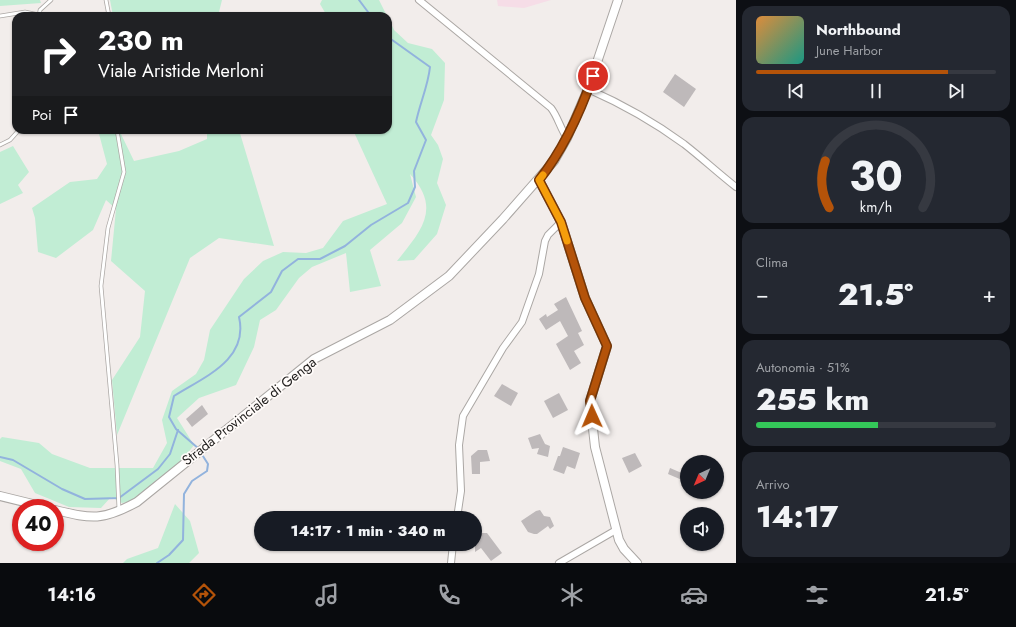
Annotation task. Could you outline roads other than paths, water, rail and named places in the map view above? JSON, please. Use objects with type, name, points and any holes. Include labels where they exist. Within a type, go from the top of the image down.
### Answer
[{"type":"main road","name":"Strada Provinciale di Genga","points":[[64,512],[80,516],[105,517],[119,512],[137,502],[187,460],[314,359],[390,320],[449,276],[539,180],[554,161],[567,138],[588,89],[618,0]]},
{"type":"main road","points":[[539,180],[561,222],[585,298],[607,346],[590,401],[595,447],[616,530],[624,549],[637,563]]},
{"type":"main road","points":[[0,496],[12,499]]},
{"type":"street","points":[[419,0],[551,108],[556,114],[561,129],[567,138]]},
{"type":"street","points":[[588,89],[619,103],[658,127],[684,145],[736,187]]},
{"type":"street","points":[[458,511],[461,491],[459,446],[463,416],[503,348],[522,322],[539,274],[545,241],[548,235],[561,222]]},
{"type":"street","points":[[559,563],[616,530]]},
{"type":"street","points":[[451,563],[452,551]]},
{"type":"lane","points":[[40,12],[51,0]]},
{"type":"lane","points":[[106,0],[108,12]]},
{"type":"lane","points":[[0,16],[12,14]]},
{"type":"lane","points":[[0,145],[10,140],[15,134]]},
{"type":"lane","points":[[117,134],[124,172],[108,228],[101,286],[119,494],[119,512]]},
{"type":"waterway","points":[[359,0],[368,12]]},
{"type":"waterway","points":[[199,449],[176,429],[169,417],[174,396],[222,366],[231,356],[237,345],[240,332],[239,317],[271,292],[282,271],[298,259],[320,259],[345,246],[371,225],[408,203],[415,187],[414,171],[426,140],[416,122],[428,81],[430,67],[392,40]]},
{"type":"waterway","points":[[0,457],[13,460],[62,489],[85,499],[119,498],[158,469],[170,454],[178,430]]},
{"type":"waterway","points":[[157,563],[169,555],[183,540],[184,494],[192,481],[207,471],[208,464],[201,453]]}]
